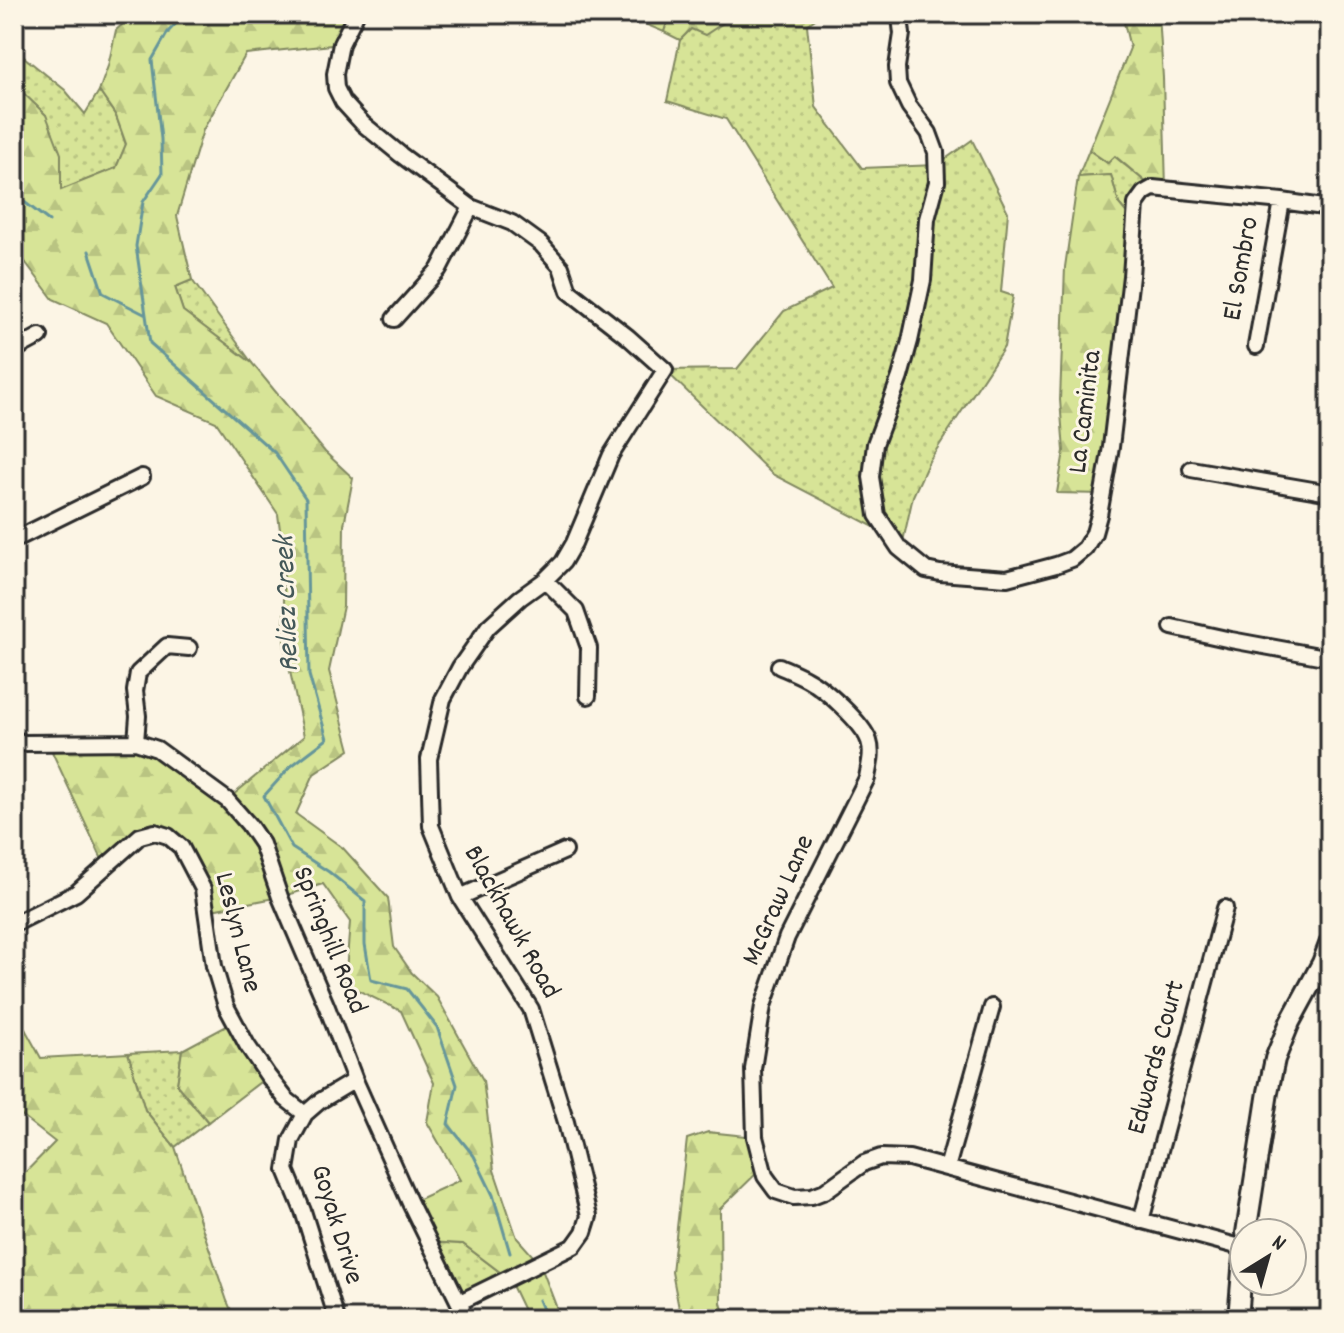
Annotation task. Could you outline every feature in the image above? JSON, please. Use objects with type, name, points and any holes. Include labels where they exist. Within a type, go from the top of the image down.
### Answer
[{"type":"main road","points":[[1248,1217],[1275,1059],[1330,942]]},
{"type":"main road","points":[[1238,1319],[1240,1297]]},
{"type":"street","points":[[356,14],[341,44],[335,74],[336,88],[343,102],[363,124],[471,207],[439,269],[394,319]]},
{"type":"street","name":"La Caminita","points":[[897,14],[902,34],[898,83],[909,106],[929,133],[936,152],[937,182],[927,219],[923,280],[910,341],[875,444],[871,477],[877,515],[899,548],[926,570],[1007,578],[1072,559],[1085,548],[1094,533],[1111,447],[1136,204],[1144,193],[1153,188],[1330,208]]},
{"type":"street","name":"El Sombro","points":[[1256,346],[1282,201]]},
{"type":"street","name":"Blackhawk Road","points":[[460,1302],[574,1246],[584,1232],[589,1216],[566,1122],[531,1009],[460,897],[431,826],[429,759],[443,699],[460,667],[488,627],[563,562],[611,455],[665,370],[569,291],[561,267],[541,244],[512,223],[471,207]]},
{"type":"street","points":[[14,350],[40,336]]},
{"type":"street","points":[[1191,469],[1330,493]]},
{"type":"street","points":[[14,540],[142,477]]},
{"type":"street","points":[[545,580],[576,611],[589,648],[588,696]]},
{"type":"street","points":[[1172,627],[1330,658]]},
{"type":"street","points":[[136,742],[138,716],[135,691],[138,673],[167,646],[189,648]]},
{"type":"street","name":"McGraw Lane","points":[[779,666],[810,680],[853,717],[869,742],[871,757],[867,778],[787,937],[763,1006],[753,1069],[755,1137],[765,1176],[776,1191],[794,1197],[812,1196],[825,1191],[864,1163],[881,1157],[909,1158],[1228,1243]]},
{"type":"street","name":"Springhill Road","points":[[14,739],[24,743],[136,742],[157,749],[227,800],[249,825],[262,844],[280,897],[355,1080],[422,1229],[467,1319]]},
{"type":"street","name":"Leslyn Lane","points":[[14,924],[76,893],[140,836],[155,832],[168,836],[181,847],[203,889],[214,966],[226,1006],[268,1076],[286,1099],[305,1114]]},
{"type":"street","points":[[460,897],[565,851]]},
{"type":"street","name":"Edwards Court","points":[[1141,1221],[1225,908]]},
{"type":"street","points":[[947,1168],[992,1007]]},
{"type":"street","points":[[305,1114],[355,1080]]},
{"type":"street","name":"Goyak Drive","points":[[305,1114],[291,1140],[286,1170],[303,1211],[337,1319]]},
{"type":"green space","points":[[134,14],[356,14],[341,44],[246,54],[203,130],[177,216],[192,280],[175,287],[183,311],[252,363],[325,452],[353,478],[344,525],[343,606],[329,671],[350,750],[314,774],[296,814],[343,848],[388,898],[394,947],[412,973],[437,997],[483,1080],[494,1170],[517,1238],[540,1264],[561,1319],[528,1319],[509,1279],[463,1244],[428,1242],[410,1203],[460,1180],[427,1122],[434,1083],[401,1011],[345,984],[350,922],[323,884],[280,897],[206,911],[181,847],[155,832],[105,866],[48,743],[136,742],[227,800],[304,736],[284,644],[284,561],[278,514],[216,422],[156,396],[106,323],[53,299],[14,247],[14,84],[46,115],[61,154],[61,190],[116,168],[126,144],[116,116],[99,91],[116,30]]},
{"type":"green space","points":[[631,14],[670,14],[664,32],[635,20]]},
{"type":"green space","points":[[670,14],[730,14],[726,21],[705,35],[691,29],[680,40],[664,32]]},
{"type":"green space","points":[[730,14],[822,14],[807,25],[816,107],[862,168],[937,165],[972,140],[1008,212],[1001,292],[1013,296],[1004,347],[929,461],[913,496],[904,537],[878,529],[772,474],[665,370],[737,369],[784,311],[832,288],[726,119],[667,101],[680,40],[691,29],[726,21]]},
{"type":"green space","points":[[1122,14],[1159,14],[1166,189],[1153,188],[1115,156],[1108,163],[1089,150],[1130,48]]},
{"type":"green space","points":[[14,49],[65,90],[85,114],[99,91],[116,116],[126,145],[116,168],[60,191],[46,115],[14,84]]},
{"type":"green space","points":[[1089,150],[1107,163],[1114,156],[1153,188],[1144,193],[1135,223],[1119,204],[1111,175],[1078,177]]},
{"type":"green space","points":[[1111,175],[1119,204],[1135,223],[1103,494],[1057,493],[1064,451],[1060,400],[1065,267],[1078,177]]},
{"type":"green space","points":[[192,280],[252,363],[183,311],[175,287]]},
{"type":"green space","points":[[14,1009],[41,1058],[128,1053],[145,1110],[175,1147],[235,1319],[14,1319],[14,1184],[55,1142],[14,1110]]},
{"type":"green space","points":[[234,1022],[268,1076],[208,1122],[177,1085],[182,1050]]},
{"type":"green space","points":[[182,1050],[177,1085],[208,1122],[175,1147],[145,1110],[128,1053]]},
{"type":"green space","points":[[708,1132],[755,1137],[763,1167],[720,1209],[721,1303],[726,1319],[681,1319],[672,1272],[687,1139]]},
{"type":"green space","points":[[428,1242],[463,1244],[509,1279],[460,1302]]},
{"type":"waterway","points":[[146,315],[136,246],[143,202],[162,174],[152,60],[168,32],[185,14]]},
{"type":"waterway","name":"Reliez Creek","points":[[14,192],[49,221]]},
{"type":"waterway","name":"Reliez Creek","points":[[89,251],[103,293],[146,315],[150,343],[275,453],[306,499],[309,675],[327,739],[290,767],[264,796],[292,848],[365,901],[365,944],[371,980],[407,989],[437,1027],[457,1085],[448,1124],[474,1156],[493,1195],[510,1253]]},
{"type":"waterway","name":"Reliez Creek","points":[[539,1300],[547,1319]]}]
